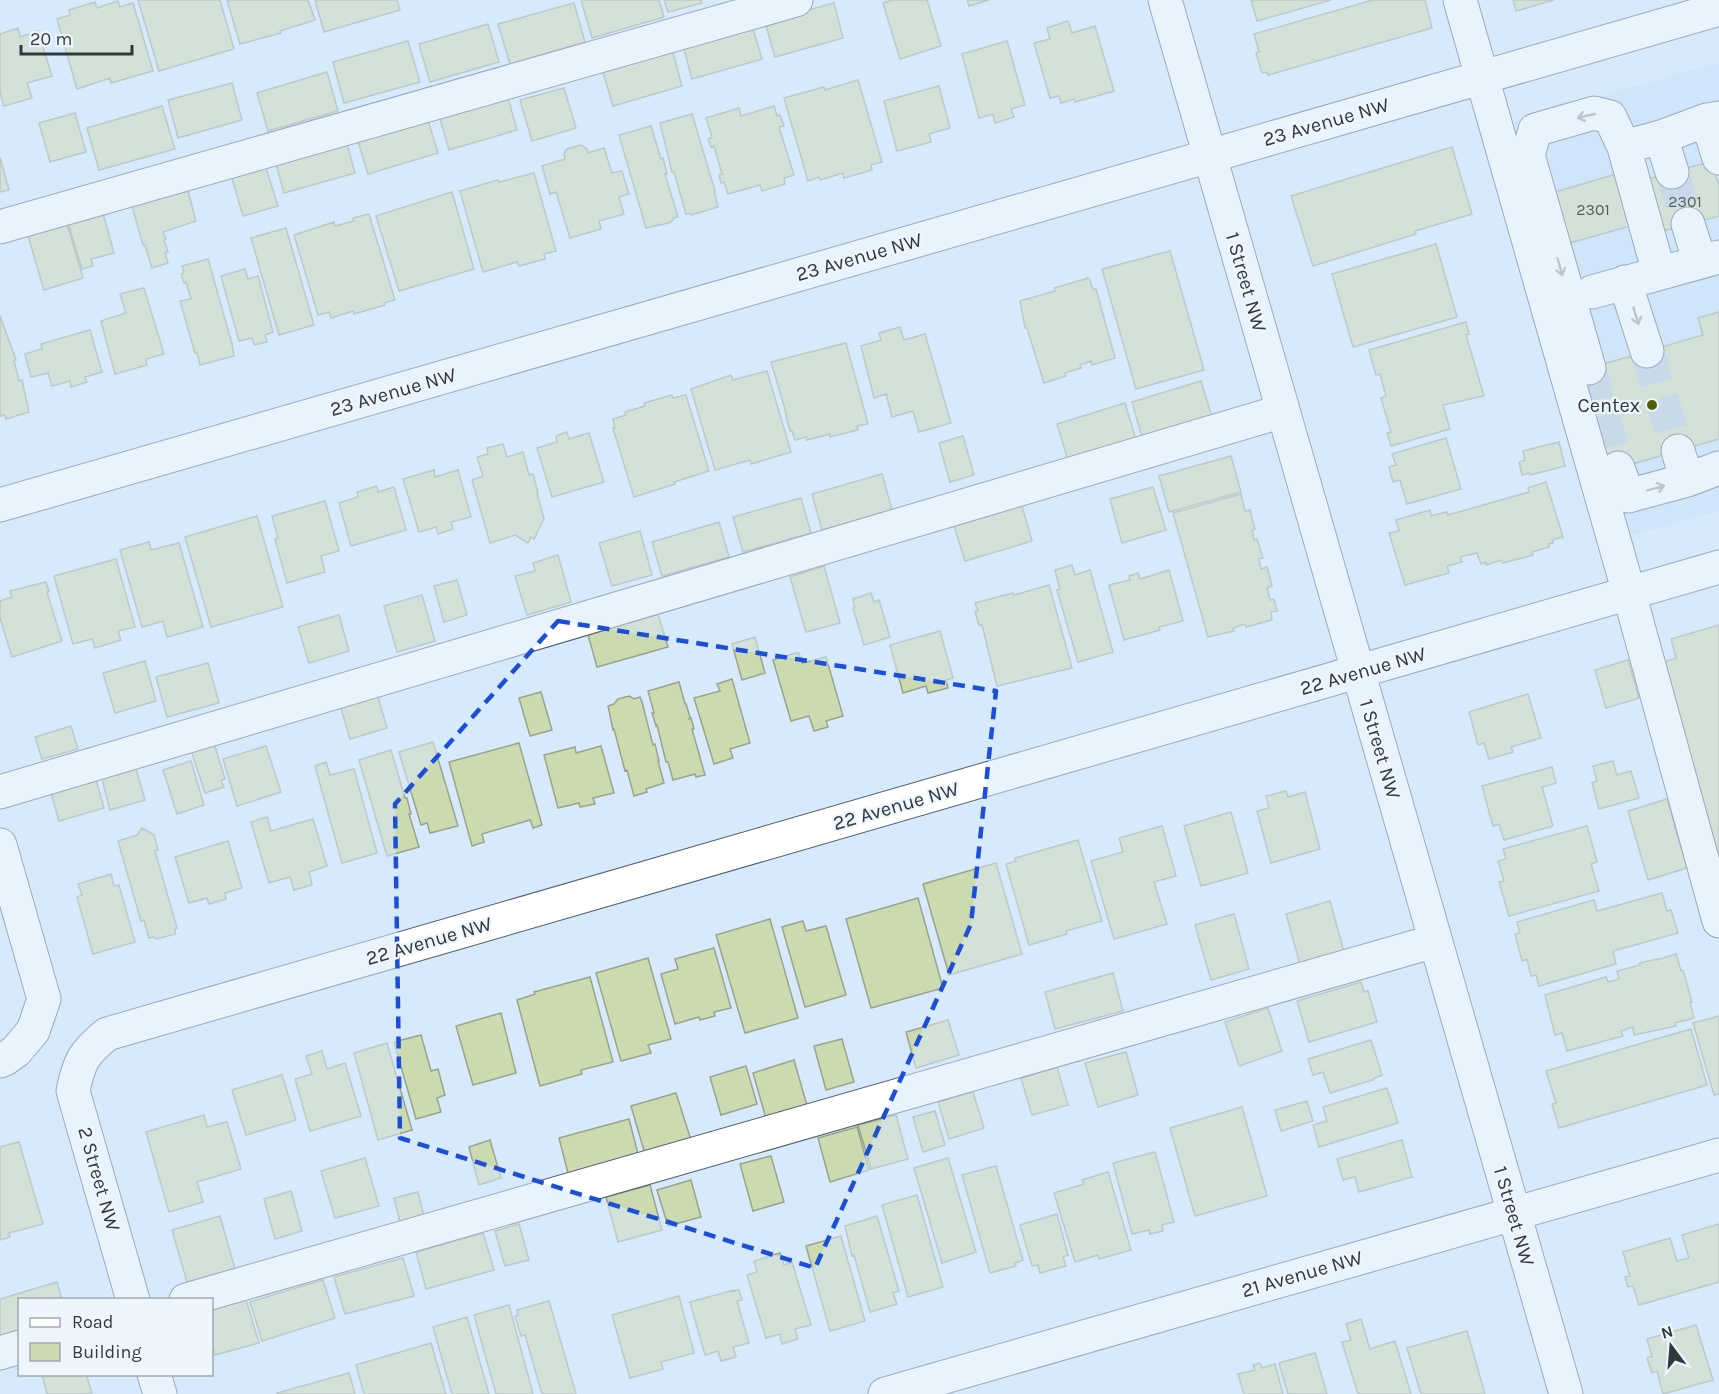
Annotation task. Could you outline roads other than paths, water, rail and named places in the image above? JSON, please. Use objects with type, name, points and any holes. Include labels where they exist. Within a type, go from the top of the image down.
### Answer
[{"type":"street","points":[[0,227],[796,0]]},
{"type":"street","name":"1 Street NW","points":[[1165,0],[1566,1394]]},
{"type":"street","points":[[1460,0],[1629,593],[1719,921]]},
{"type":"street","name":"23 Avenue NW","points":[[0,505],[1719,9]]},
{"type":"street","points":[[1589,368],[1528,155],[1535,130],[1594,113],[1610,117],[1624,147],[1659,273]]},
{"type":"street","points":[[1624,147],[1713,119],[1719,158]]},
{"type":"street","points":[[1661,137],[1672,172]]},
{"type":"street","points":[[1592,292],[1709,259],[1688,224]]},
{"type":"street","points":[[1625,282],[1647,351]]},
{"type":"street","points":[[0,792],[1283,411]]},
{"type":"street","points":[[1618,468],[1628,496],[1682,465],[1719,468]]},
{"type":"street","name":"22 Avenue NW","points":[[83,1060],[90,1048],[107,1034],[1719,567]]},
{"type":"street","points":[[0,845],[44,999],[33,1031],[16,1051],[0,1061]]},
{"type":"street","points":[[189,1298],[1436,941]]},
{"type":"street","name":"2 Street NW","points":[[83,1060],[76,1074],[73,1091],[133,1298]]},
{"type":"street","name":"21 Avenue NW","points":[[885,1394],[1719,1155]]},
{"type":"street","points":[[0,1353],[18,1348]]},
{"type":"street","points":[[155,1376],[160,1394]]},
{"type":"tunnel","points":[[1672,172],[1688,224]]},
{"type":"tunnel","points":[[1647,351],[1678,451]]},
{"type":"tunnel","points":[[1589,368],[1618,468]]},
{"type":"place","name":"Centex","points":[[1652,405]]}]
